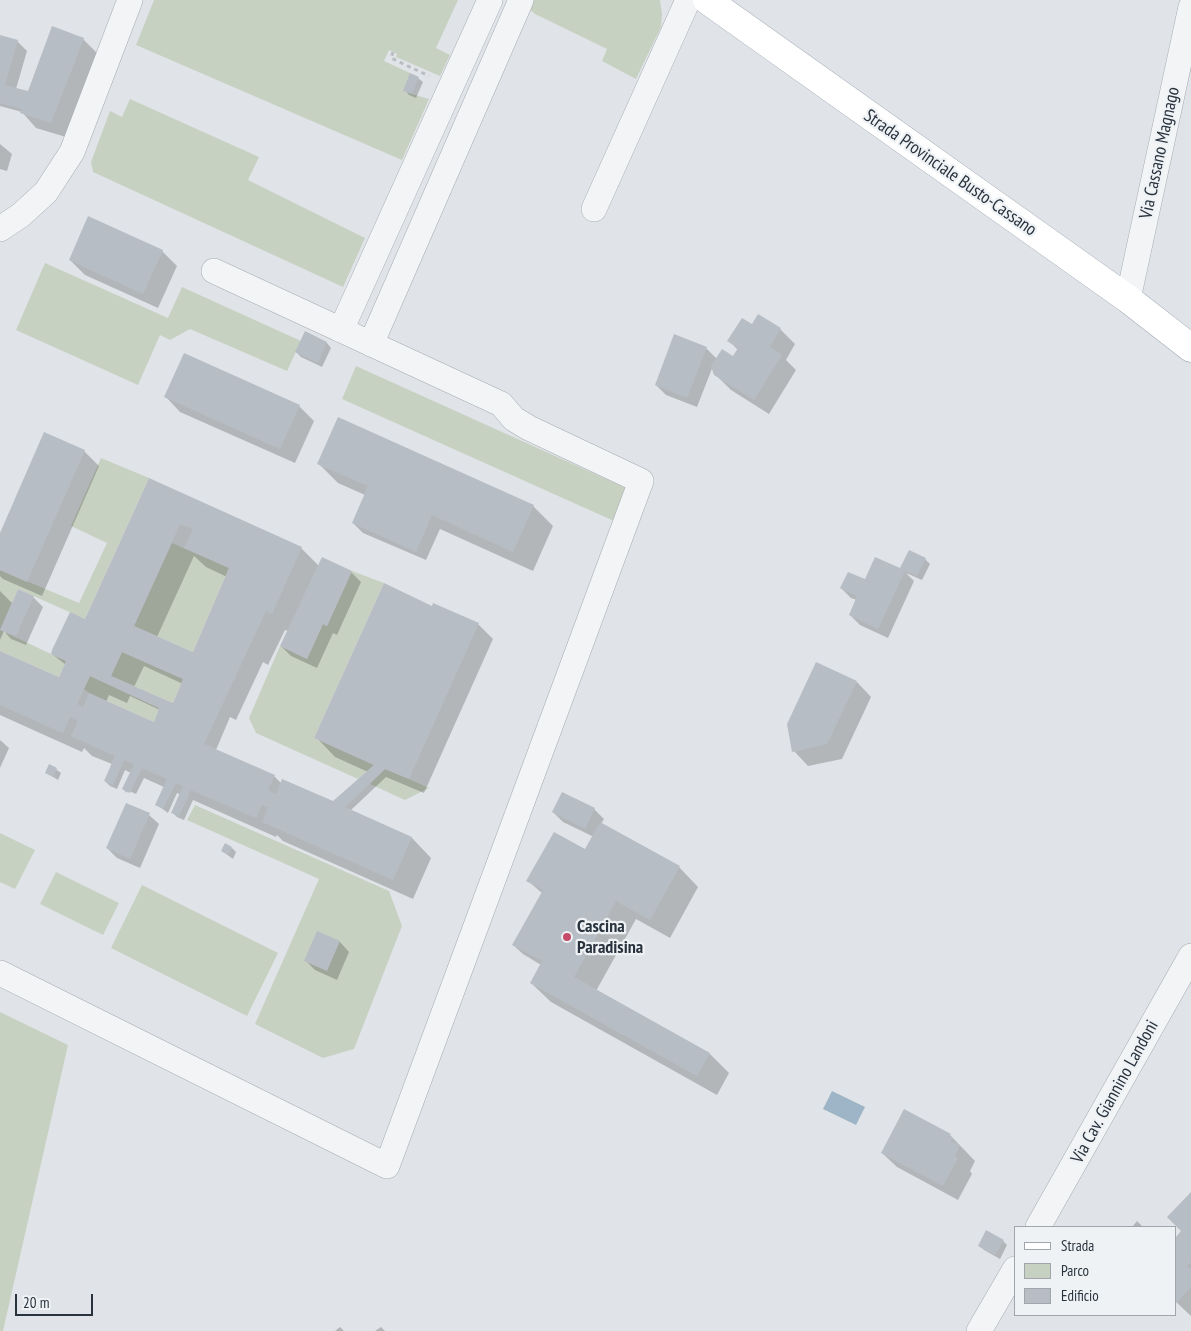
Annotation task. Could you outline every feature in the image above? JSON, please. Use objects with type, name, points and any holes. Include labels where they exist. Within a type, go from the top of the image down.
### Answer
[{"type":"main road","name":"Strada Provinciale Busto-Cassano","points":[[708,0],[1128,299],[1191,348]]},
{"type":"street","points":[[0,229],[21,215],[46,192],[72,152],[130,0]]},
{"type":"street","points":[[341,330],[490,0]]},
{"type":"street","points":[[372,344],[521,0]]},
{"type":"street","points":[[594,209],[688,0]]},
{"type":"street","name":"Via Cassano Magnago","points":[[1128,299],[1191,7]]},
{"type":"street","points":[[0,973],[387,1166],[641,481],[529,428],[514,419],[501,404],[214,271]]},
{"type":"street","name":"Via Cav. Giannino Landoni","points":[[1039,1226],[1191,956]]},
{"type":"street","points":[[980,1331],[1014,1271]]},
{"type":"path","points":[[393,52],[391,58],[451,86]]},
{"type":"green space","points":[[154,0],[458,0],[436,48],[450,55],[440,76],[396,57],[397,54],[389,50],[384,61],[410,73],[412,94],[429,99],[402,160],[136,45]]},
{"type":"green space","points":[[531,0],[660,0],[661,27],[636,79],[602,61],[607,49],[535,14],[528,8]]},
{"type":"green space","points":[[130,99],[259,157],[248,180],[365,238],[343,287],[93,172],[91,162],[110,111],[122,117]]},
{"type":"green space","points":[[45,263],[168,318],[182,287],[301,341],[287,371],[190,329],[170,340],[160,335],[138,385],[16,330]]},
{"type":"green space","points":[[356,366],[626,488],[614,521],[342,399]]},
{"type":"green space","points":[[101,458],[149,478],[85,619],[18,589],[0,630],[0,570],[79,603],[107,543],[71,526]]},
{"type":"green space","points":[[172,543],[229,568],[193,652],[134,626]]},
{"type":"green space","points":[[352,571],[384,583],[314,738],[374,765],[358,779],[256,733],[249,718],[280,646],[307,659],[323,624],[327,626]]},
{"type":"green space","points":[[0,630],[66,661],[59,677],[0,651]]},
{"type":"green space","points":[[122,652],[183,679],[173,703],[111,676]]},
{"type":"green space","points":[[90,676],[159,708],[154,722],[89,693],[84,689]]},
{"type":"green space","points":[[385,769],[429,788],[405,800],[370,784]]},
{"type":"green space","points":[[195,805],[389,891],[402,926],[354,1049],[323,1058],[255,1024],[319,879],[187,820]]},
{"type":"green space","points":[[0,833],[35,850],[15,889],[0,882]]},
{"type":"green space","points":[[56,872],[119,903],[103,935],[40,904]]},
{"type":"green space","points":[[142,885],[278,953],[247,1016],[111,948]]},
{"type":"green space","points":[[0,1012],[68,1045],[3,1331],[0,1331]]},
{"type":"water","points":[[832,1091],[865,1107],[856,1125],[823,1109]]},
{"type":"building","points":[[52,26],[84,38],[51,123],[20,113],[22,109],[0,103],[0,35],[18,40],[5,85],[28,91]]},
{"type":"building","points":[[410,73],[419,77],[412,94],[403,91]]},
{"type":"building","points":[[88,216],[163,250],[143,294],[69,260]]},
{"type":"building","points":[[758,314],[781,328],[770,347],[782,355],[754,400],[714,375],[711,366],[722,349],[733,356],[738,348],[727,341],[742,318],[752,324]]},
{"type":"building","points":[[305,331],[327,342],[318,363],[295,352]]},
{"type":"building","points":[[674,334],[707,347],[687,398],[655,385]]},
{"type":"building","points":[[184,353],[300,405],[280,449],[164,397]]},
{"type":"building","points":[[338,417],[534,505],[513,552],[432,515],[416,552],[352,523],[368,486],[317,464]]},
{"type":"building","points":[[44,432],[85,450],[27,582],[0,570],[0,533]]},
{"type":"building","points":[[149,478],[302,547],[272,614],[266,611],[204,744],[275,775],[268,790],[276,794],[282,779],[333,801],[374,765],[314,738],[384,583],[432,606],[433,603],[479,623],[409,779],[385,769],[345,807],[412,837],[393,880],[262,822],[268,807],[262,805],[256,818],[191,790],[179,816],[171,813],[183,786],[176,783],[163,809],[155,805],[167,779],[142,768],[130,793],[122,789],[134,764],[124,760],[113,785],[104,781],[115,756],[71,736],[78,721],[70,717],[63,733],[0,705],[0,651],[59,677],[66,661],[51,654],[52,650],[70,612],[85,619]],"holes":[[[180,524],[193,529],[184,548],[229,568],[193,652],[134,626]],[[122,652],[183,679],[173,703],[111,676]],[[90,676],[159,708],[154,722],[89,693],[83,707],[77,704]]]},
{"type":"building","points":[[909,550],[926,558],[917,576],[905,571],[878,629],[849,615],[857,596],[840,588],[848,572],[865,579],[875,557],[900,568]]},
{"type":"building","points":[[322,557],[352,571],[327,626],[323,624],[307,659],[280,646]]},
{"type":"building","points":[[18,589],[34,596],[16,636],[0,630]]},
{"type":"building","points":[[816,662],[857,681],[827,744],[792,752],[787,724]]},
{"type":"building","points":[[49,764],[57,768],[53,777],[45,773]]},
{"type":"building","points":[[562,792],[595,808],[585,829],[552,812]]},
{"type":"building","points":[[126,803],[150,813],[130,859],[106,848]]},
{"type":"building","name":"Cascina Paradisina","points":[[600,822],[680,866],[650,920],[616,901],[574,977],[710,1053],[697,1076],[530,983],[542,961],[512,945],[543,890],[526,881],[554,832],[585,849]]},
{"type":"building","points":[[225,843],[232,847],[228,855],[221,851]]},
{"type":"building","points":[[317,931],[340,941],[327,971],[304,961]]},
{"type":"building","points":[[904,1109],[951,1134],[949,1136],[953,1138],[951,1141],[960,1145],[955,1156],[958,1158],[943,1186],[881,1153]]},
{"type":"building","points":[[1191,1192],[1191,1262],[1187,1266],[1191,1269],[1191,1287],[1176,1303],[1176,1237],[1181,1231],[1167,1217]]},
{"type":"building","points":[[986,1230],[1004,1240],[995,1255],[978,1246]]},
{"type":"place","name":"Cascina Paradisina","points":[[567,937]]}]
